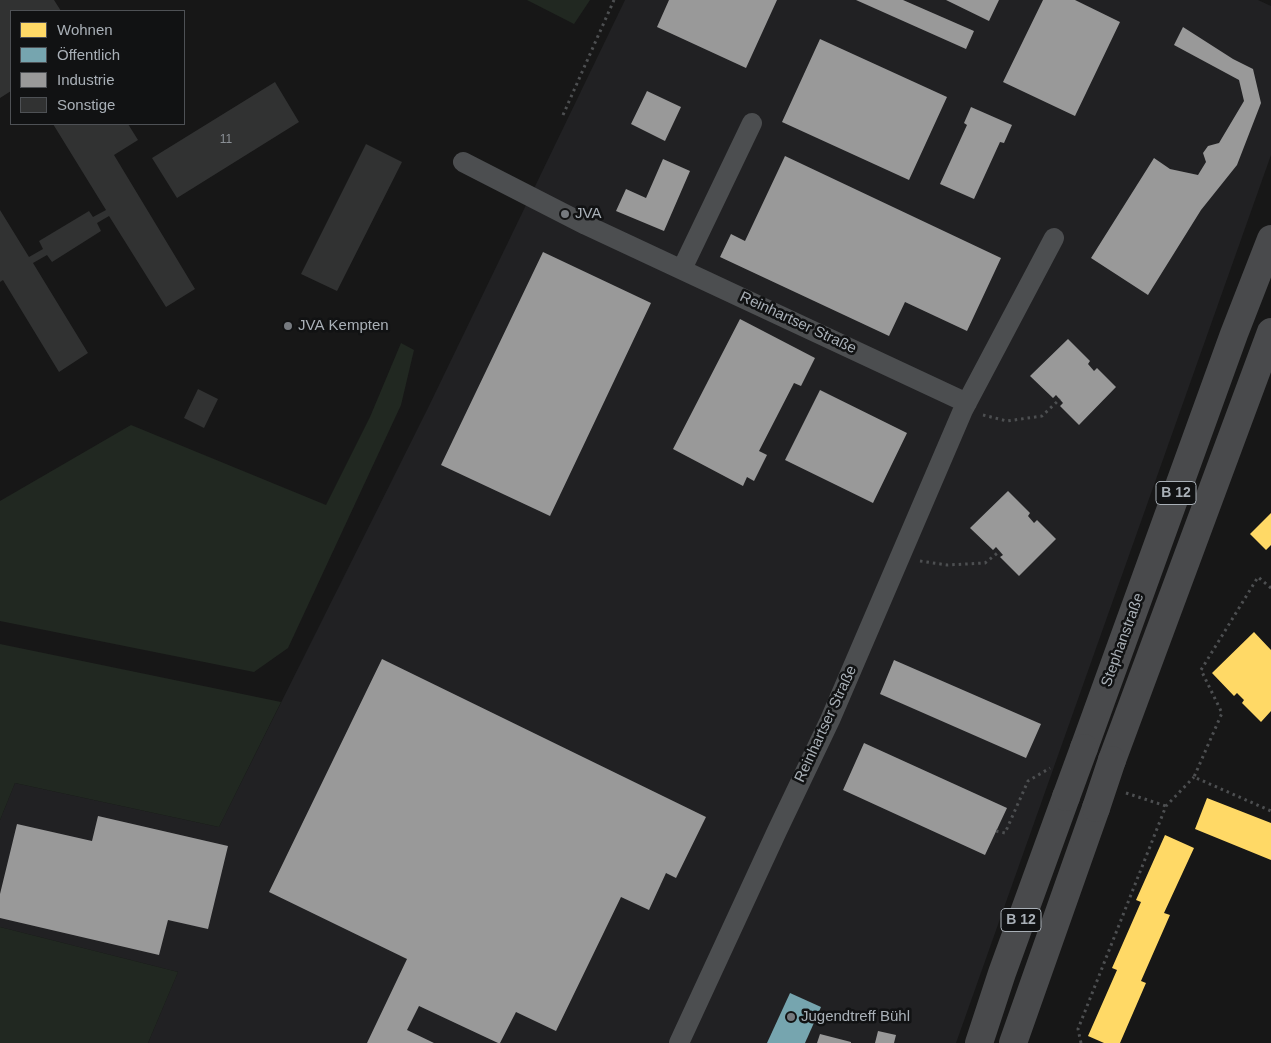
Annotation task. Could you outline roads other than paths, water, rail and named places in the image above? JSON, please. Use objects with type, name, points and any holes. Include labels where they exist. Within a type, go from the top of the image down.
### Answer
[{"type":"main road","name":"Stephanstraße","points":[[979,1043],[1002,973],[1230,344],[1271,238]]},
{"type":"main road","name":"Stephanstraße","points":[[1013,1043],[1112,760],[1271,332]]},
{"type":"street","points":[[682,269],[752,123]]},
{"type":"street","name":"Reinhartser Straße","points":[[463,162],[586,225],[682,269],[965,406]]},
{"type":"street","name":"Reinhartser Straße","points":[[679,1043],[830,720],[965,406],[1054,238]]},
{"type":"place","name":"JVA","points":[[565,214]]},
{"type":"place","name":"JVA Kempten","points":[[288,326]]},
{"type":"place","name":"Jugendtreff Bühl","points":[[791,1017]]}]
